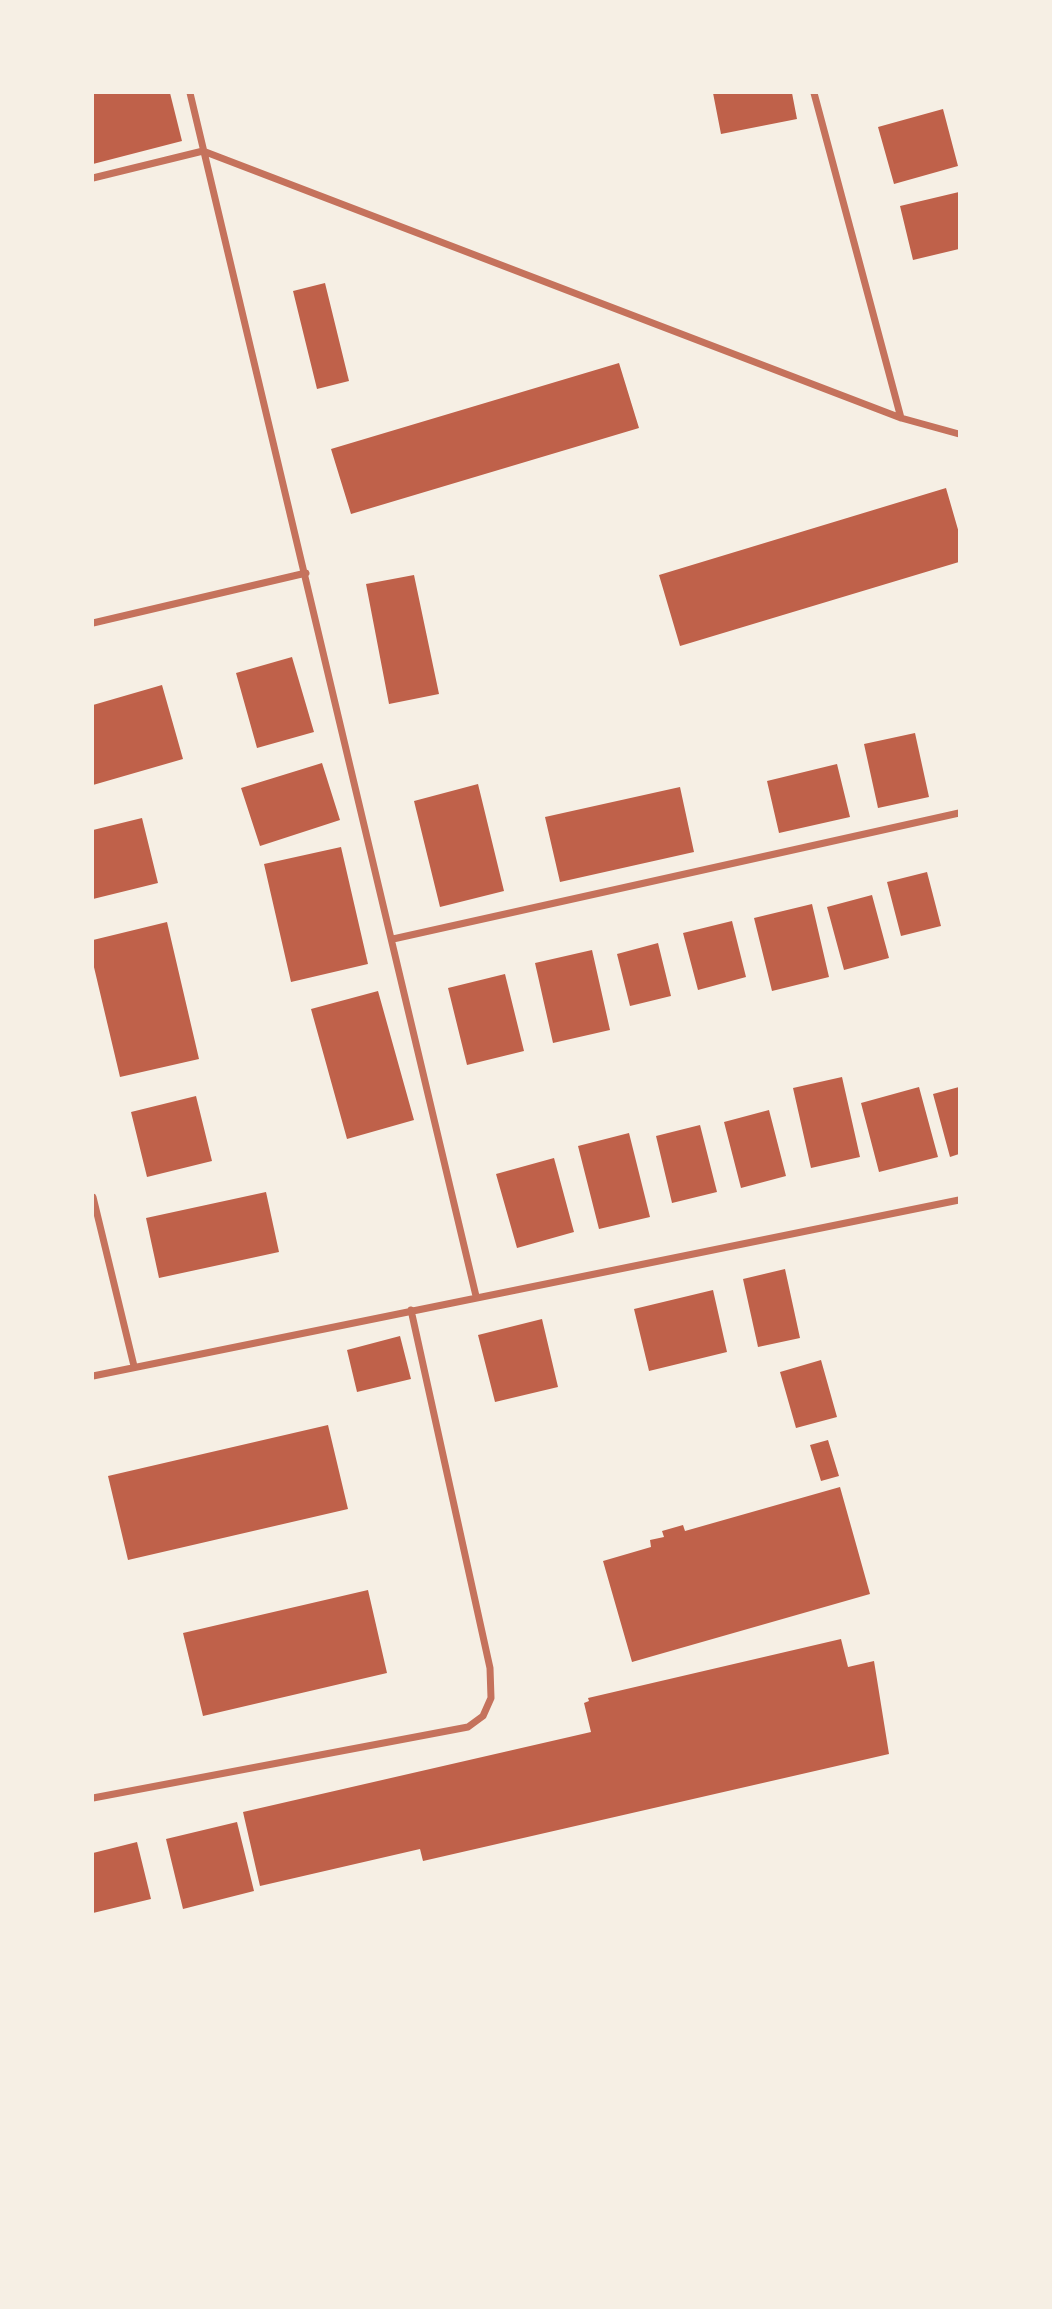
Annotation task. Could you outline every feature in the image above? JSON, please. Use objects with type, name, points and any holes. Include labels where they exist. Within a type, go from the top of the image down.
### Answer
[{"type":"street","points":[[190,93],[476,1296]]},
{"type":"street","points":[[814,93],[901,418]]},
{"type":"street","points":[[93,178],[203,151],[901,418],[959,434]]},
{"type":"street","points":[[93,623],[306,573]]},
{"type":"street","points":[[393,939],[959,813]]},
{"type":"street","points":[[93,1197],[134,1366]]},
{"type":"street","points":[[93,1376],[476,1296],[959,1200]]},
{"type":"street","points":[[93,1798],[468,1727],[483,1716],[491,1698],[490,1668],[411,1310]]},
{"type":"building","points":[[93,93],[170,93],[182,141],[93,164]]},
{"type":"building","points":[[713,93],[792,93],[797,119],[721,134]]},
{"type":"building","points":[[943,109],[958,166],[894,184],[878,127]]},
{"type":"building","points":[[959,192],[959,249],[913,260],[900,206]]},
{"type":"building","points":[[325,283],[349,381],[317,389],[293,291]]},
{"type":"building","points":[[619,363],[639,428],[351,514],[331,449]]},
{"type":"building","points":[[946,488],[959,533],[959,562],[680,646],[659,575]]},
{"type":"building","points":[[414,575],[439,694],[389,704],[366,584]]},
{"type":"building","points":[[292,657],[314,732],[257,748],[236,673]]},
{"type":"building","points":[[162,685],[183,759],[93,785],[93,705]]},
{"type":"building","points":[[915,733],[929,797],[878,808],[864,744]]},
{"type":"building","points":[[322,763],[340,820],[260,846],[241,788]]},
{"type":"building","points":[[837,764],[850,817],[779,833],[767,781]]},
{"type":"building","points":[[478,784],[504,891],[440,907],[414,801]]},
{"type":"building","points":[[680,787],[694,852],[560,882],[545,817]]},
{"type":"building","points":[[142,818],[158,883],[93,899],[93,830]]},
{"type":"building","points":[[341,847],[368,964],[291,982],[264,864]]},
{"type":"building","points":[[927,872],[941,926],[901,936],[887,882]]},
{"type":"building","points":[[872,895],[889,958],[844,970],[827,907]]},
{"type":"building","points":[[812,904],[829,977],[772,991],[754,918]]},
{"type":"building","points":[[732,921],[746,977],[698,990],[683,933]]},
{"type":"building","points":[[167,922],[199,1059],[120,1077],[93,963],[93,940]]},
{"type":"building","points":[[658,943],[671,996],[630,1006],[617,954]]},
{"type":"building","points":[[592,950],[610,1030],[553,1043],[535,963]]},
{"type":"building","points":[[505,974],[524,1051],[467,1065],[448,988]]},
{"type":"building","points":[[378,991],[414,1120],[347,1139],[311,1009]]},
{"type":"building","points":[[842,1077],[860,1157],[811,1168],[793,1088]]},
{"type":"building","points":[[919,1087],[938,1157],[879,1172],[861,1103]]},
{"type":"building","points":[[959,1087],[959,1154],[950,1157],[933,1094]]},
{"type":"building","points":[[196,1096],[212,1161],[147,1177],[131,1112]]},
{"type":"building","points":[[769,1110],[786,1176],[741,1188],[724,1122]]},
{"type":"building","points":[[700,1125],[717,1192],[672,1203],[656,1136]]},
{"type":"building","points":[[629,1133],[650,1217],[599,1229],[578,1146]]},
{"type":"building","points":[[554,1158],[574,1232],[517,1248],[496,1174]]},
{"type":"building","points":[[266,1192],[279,1252],[159,1278],[146,1218]]},
{"type":"building","points":[[785,1269],[800,1338],[758,1347],[743,1279]]},
{"type":"building","points":[[713,1290],[727,1352],[649,1371],[634,1309]]},
{"type":"building","points":[[542,1319],[558,1387],[495,1402],[478,1335]]},
{"type":"building","points":[[400,1336],[411,1379],[357,1392],[347,1350]]},
{"type":"building","points":[[821,1360],[837,1417],[796,1428],[780,1372]]},
{"type":"building","points":[[328,1425],[348,1509],[128,1560],[108,1476]]},
{"type":"building","points":[[828,1440],[839,1476],[821,1481],[810,1445]]},
{"type":"building","points":[[840,1487],[870,1594],[632,1662],[603,1561],[651,1547],[650,1540],[664,1537],[662,1531],[683,1525],[685,1531]]},
{"type":"building","points":[[368,1590],[387,1673],[203,1716],[183,1633]]},
{"type":"building","points":[[841,1639],[848,1667],[874,1661],[889,1754],[423,1861],[420,1849],[260,1886],[243,1812],[591,1732],[584,1703],[589,1701],[588,1698]]},
{"type":"building","points":[[237,1822],[254,1891],[183,1909],[166,1839]]},
{"type":"building","points":[[137,1842],[151,1899],[93,1913],[93,1853]]}]
